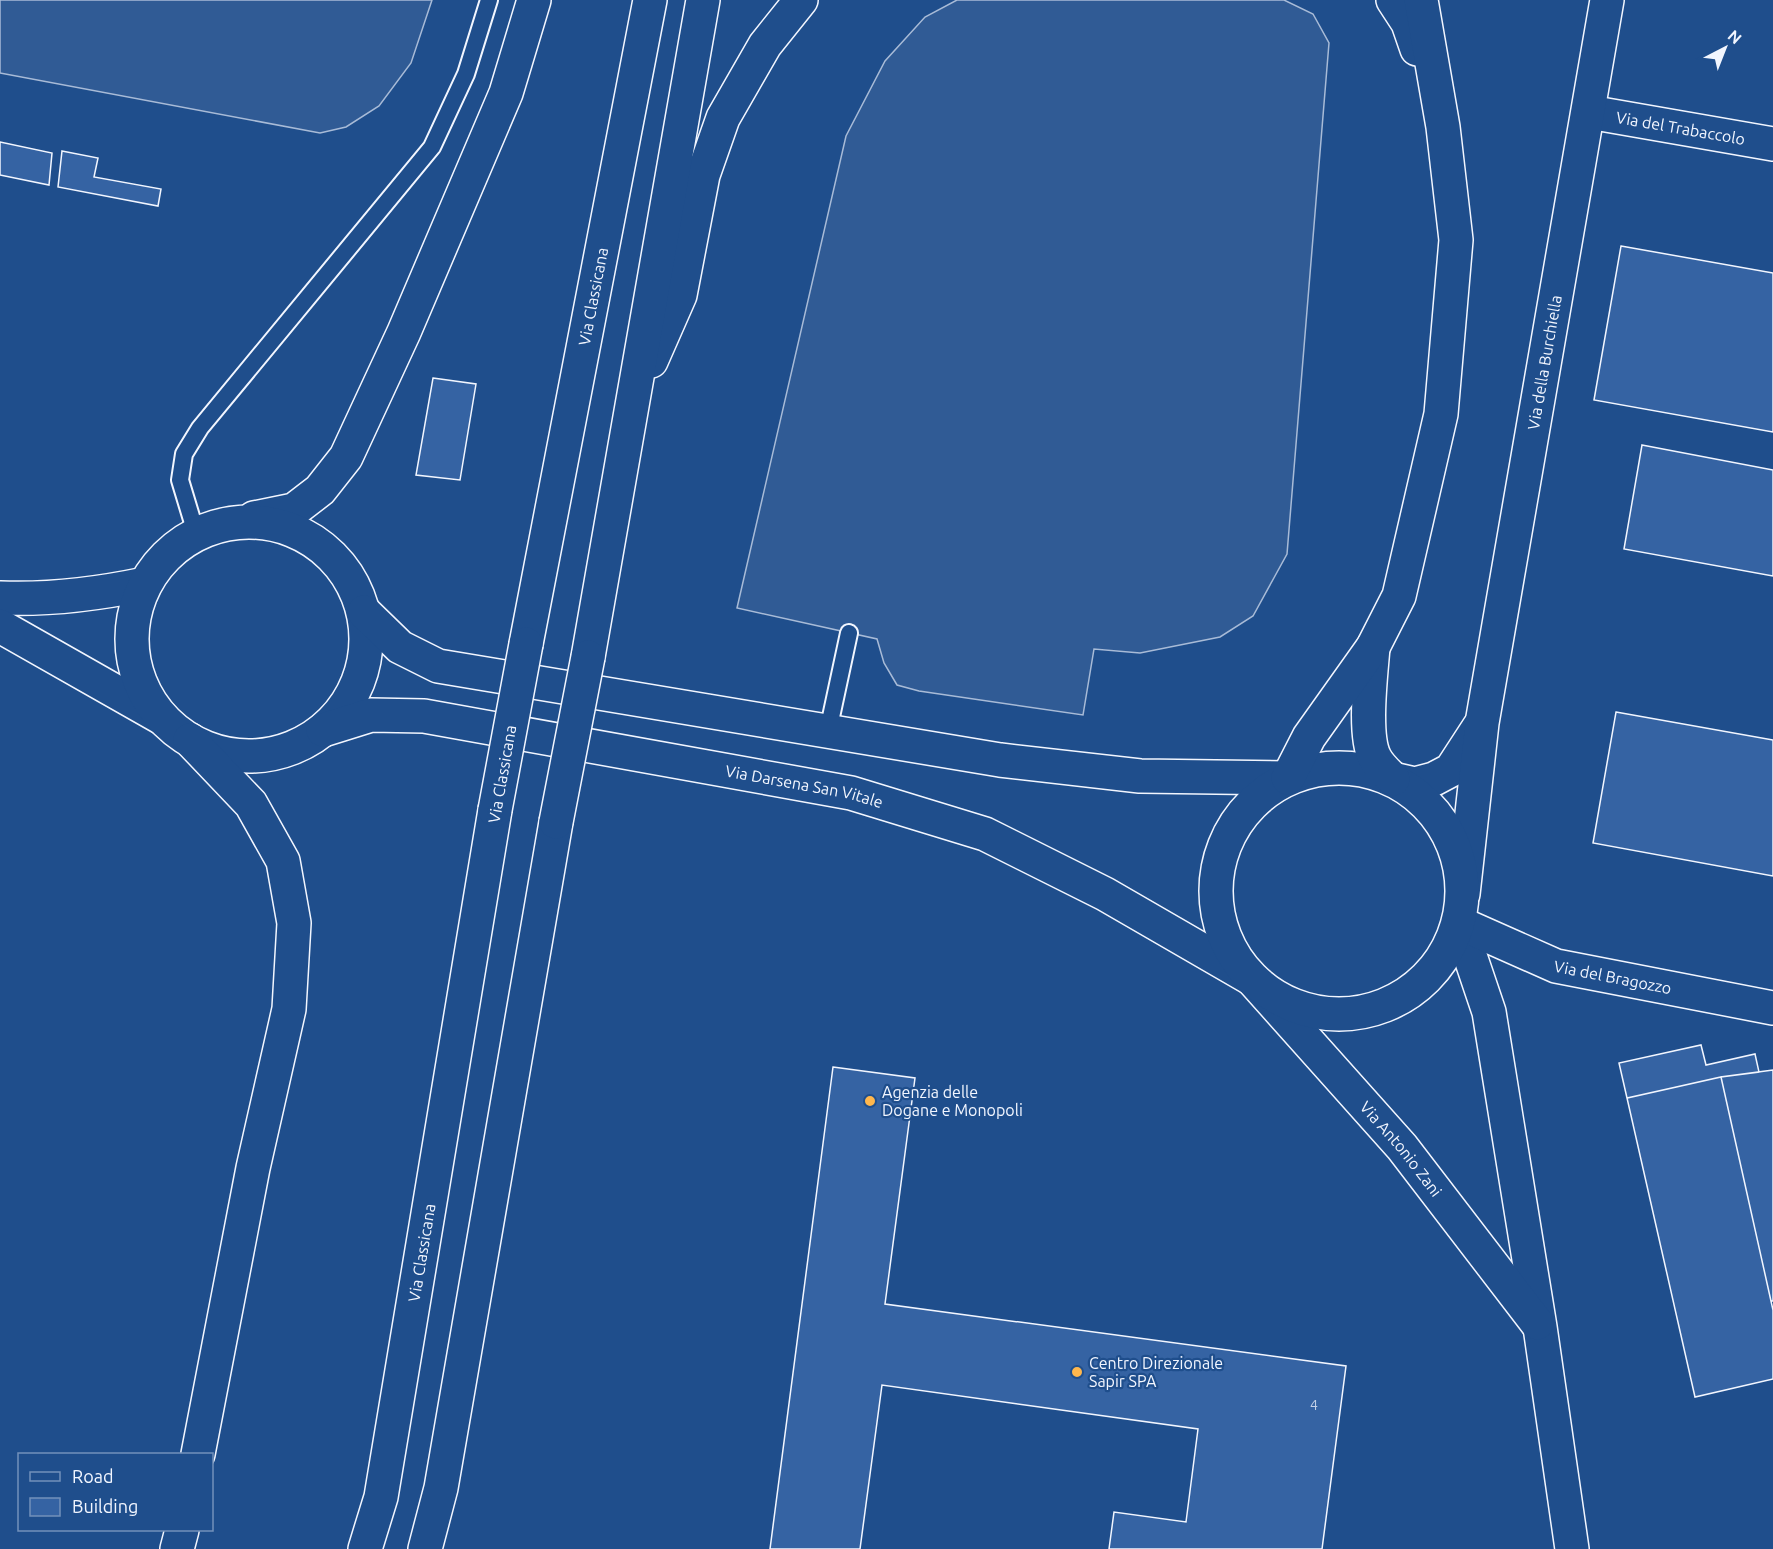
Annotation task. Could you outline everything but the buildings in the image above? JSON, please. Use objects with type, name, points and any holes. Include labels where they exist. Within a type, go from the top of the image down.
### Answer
[{"type":"main road","points":[[237,522],[294,510],[320,490],[346,458],[404,332],[506,93],[534,0]]},
{"type":"main road","name":"Via Classicana","points":[[365,1549],[381,1497],[495,810],[650,0]]},
{"type":"main road","points":[[425,1549],[441,1488],[556,822],[588,657],[703,0]]},
{"type":"main road","points":[[630,410],[680,295],[703,175],[723,118],[765,45],[801,0]]},
{"type":"main road","points":[[1393,0],[1408,23],[1443,127]]},
{"type":"main road","points":[[1288,777],[1309,737],[1373,647],[1400,596],[1441,414],[1456,240],[1443,127],[1421,0]]},
{"type":"main road","name":"Via della Burchiella","points":[[1461,908],[1482,723],[1590,112],[1607,0]]},
{"type":"main road","name":"Via del Trabaccolo","points":[[1590,112],[1773,144]]},
{"type":"main road","name":"Via Darsena San Vitale","points":[[162,718],[142,688],[132,653],[133,618],[145,584],[166,555],[196,533],[215,526],[237,522],[274,524],[309,537],[338,562],[350,576],[364,612],[367,645],[361,677],[346,706],[324,730]]},
{"type":"main road","points":[[0,598],[29,599],[94,594],[145,584]]},
{"type":"main road","name":"Via Darsena San Vitale","points":[[364,612],[400,647],[438,666],[1000,760],[1140,776],[1288,777]]},
{"type":"main road","name":"Via Darsena San Vitale","points":[[0,626],[162,718],[190,740],[223,753],[258,756],[293,748],[324,730],[371,715],[424,716],[851,793],[985,834],[1105,894],[1252,979]]},
{"type":"main road","points":[[1373,647],[1369,717],[1371,746],[1375,758],[1393,780]]},
{"type":"main road","name":"Via della Burchiella","points":[[1393,780],[1415,784],[1434,779],[1451,770],[1482,723]]},
{"type":"main road","points":[[190,740],[251,804],[283,861],[294,924],[289,1009],[254,1168],[198,1453]]},
{"type":"main road","points":[[1323,768],[1359,768],[1393,780],[1422,799],[1445,826],[1459,859],[1461,908],[1445,957],[1421,985],[1389,1005],[1354,1015],[1317,1013],[1282,1001],[1252,979],[1228,947],[1216,908],[1217,869],[1231,831],[1255,800],[1288,777],[1323,768]]},
{"type":"main road","name":"Via del Bragozzo","points":[[1461,908],[1556,966],[1773,1008]]},
{"type":"main road","name":"Via Antonio Zani","points":[[1461,908],[1489,1012],[1540,1327],[1572,1549]]},
{"type":"main road","name":"Via Antonio Zani","points":[[1252,979],[1402,1147],[1540,1327]]},
{"type":"main road","points":[[177,1549],[182,1531]]},
{"type":"lane","points":[[196,533],[180,480],[184,454],[200,428],[432,147],[466,74],[489,0]]},
{"type":"lane","points":[[828,731],[849,633]]},
{"type":"shaded area","points":[[0,0],[432,0],[411,63],[379,106],[346,127],[320,133],[0,73]]},
{"type":"shaded area","points":[[957,0],[1284,0],[1313,14],[1329,43],[1287,554],[1253,616],[1220,637],[1140,653],[1094,649],[1083,715],[919,691],[897,685],[884,663],[877,639],[737,608],[846,136],[885,61],[925,17]]},
{"type":"place","name":"Agenzia delle Dogane e Monopoli","points":[[870,1101]]},
{"type":"place","name":"Centro Direzionale Sapir SPA","points":[[1077,1372]]}]
